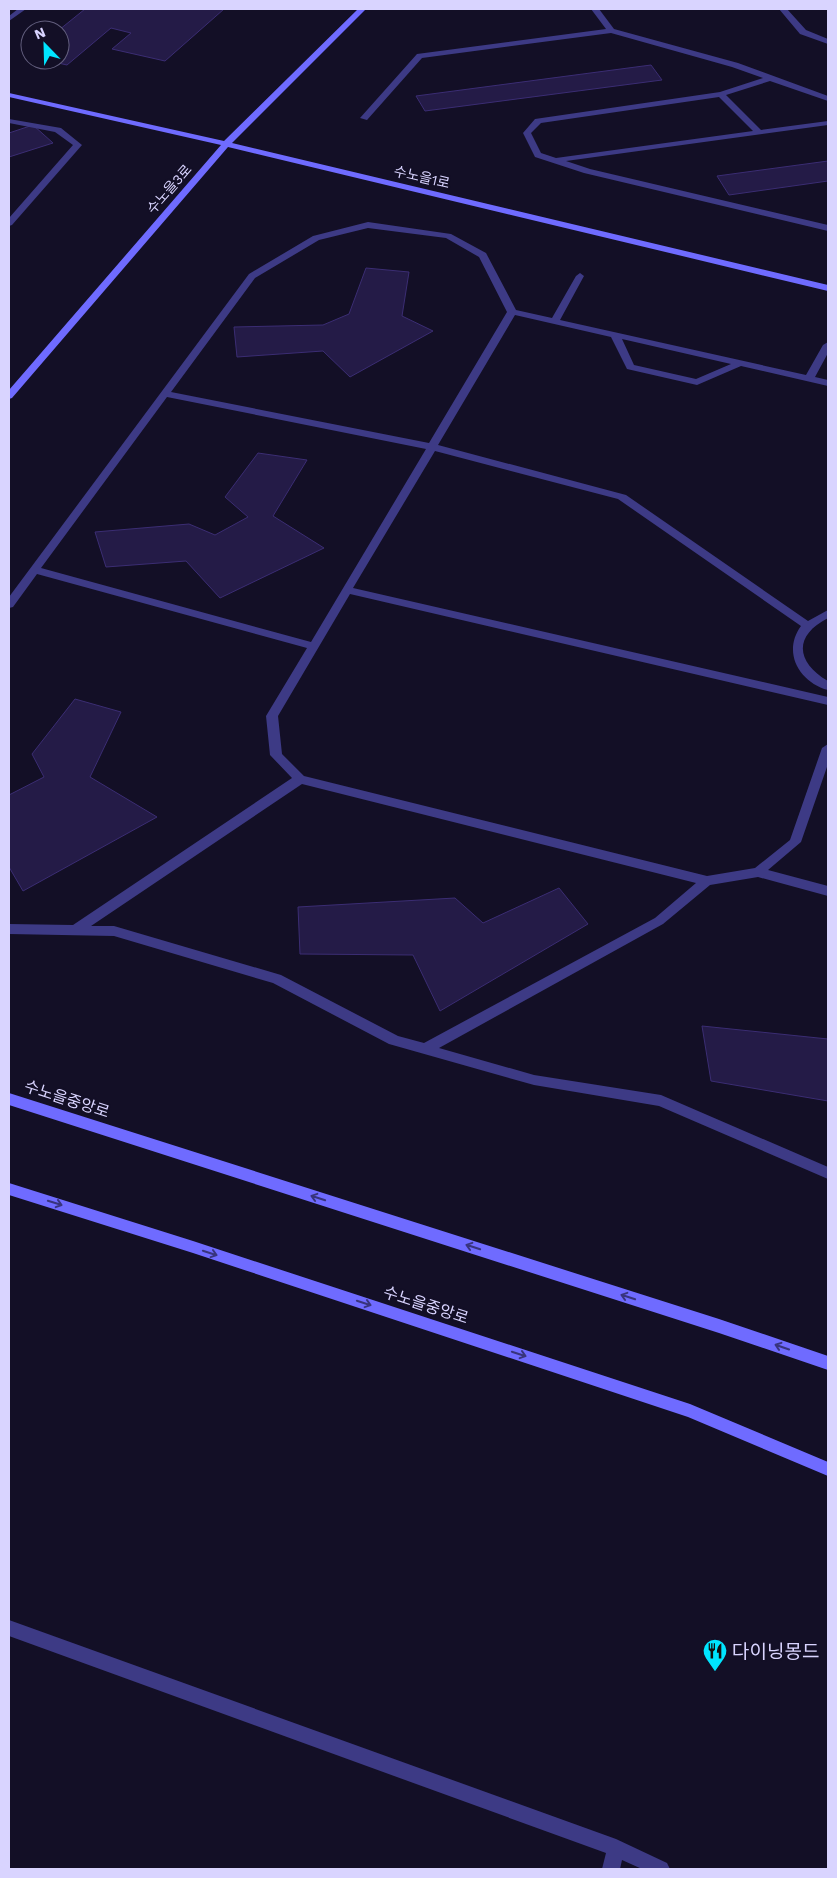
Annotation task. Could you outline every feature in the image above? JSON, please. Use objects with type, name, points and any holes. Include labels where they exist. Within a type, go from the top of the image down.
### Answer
[{"type":"street","points":[[9,20],[22,9]]},
{"type":"street","name":"수노을3로","points":[[9,396],[226,144],[362,9]]},
{"type":"street","points":[[595,9],[611,31]]},
{"type":"street","points":[[783,9],[803,32],[828,42]]},
{"type":"street","points":[[364,118],[420,56],[611,31],[735,65],[828,99]]},
{"type":"street","points":[[770,78],[721,94],[538,121],[527,133],[538,155],[587,171],[828,228]]},
{"type":"street","points":[[721,94],[760,133]]},
{"type":"street","name":"수노을1로","points":[[9,95],[226,144],[828,288]]},
{"type":"street","points":[[9,121],[58,130],[78,145],[9,223]]},
{"type":"street","points":[[554,160],[828,123]]},
{"type":"street","points":[[9,604],[252,276],[316,238],[368,225],[448,236],[483,255],[512,312],[828,383]]},
{"type":"street","points":[[554,322],[580,276]]},
{"type":"street","points":[[512,312],[272,716],[276,755],[300,779],[707,881],[758,872],[828,891]]},
{"type":"street","points":[[615,336],[630,367],[697,382],[741,363]]},
{"type":"street","points":[[809,378],[828,345]]},
{"type":"street","points":[[165,394],[432,447],[622,497],[807,625]]},
{"type":"street","points":[[34,570],[313,646]]},
{"type":"street","points":[[347,590],[828,701]]},
{"type":"street","points":[[828,614],[814,619],[802,629],[797,642],[798,656],[805,670],[828,686]]},
{"type":"street","points":[[758,872],[795,842],[828,748]]},
{"type":"street","points":[[74,931],[300,779]]},
{"type":"street","points":[[425,1049],[659,921],[707,881]]},
{"type":"street","points":[[9,929],[114,932],[277,979],[394,1040],[534,1080],[661,1101],[828,1173]]},
{"type":"street","name":"수노을중앙로","points":[[9,1099],[719,1326],[828,1363]]},
{"type":"street","name":"수노을중앙로","points":[[9,1189],[202,1250],[690,1411],[828,1469]]},
{"type":"street","points":[[9,1628],[616,1848],[661,1869]]},
{"type":"street","points":[[611,1869],[616,1848]]},
{"type":"building","points":[[85,9],[224,9],[165,61],[112,49],[131,33],[111,28],[70,62],[70,21]]},
{"type":"building","points":[[651,65],[662,80],[425,111],[416,96]]},
{"type":"building","points":[[33,125],[53,143],[9,157],[9,133]]},
{"type":"building","points":[[828,161],[828,181],[729,195],[717,176]]},
{"type":"building","points":[[366,268],[409,272],[402,316],[433,331],[350,377],[323,351],[237,357],[234,327],[323,325],[349,314]]},
{"type":"building","points":[[258,453],[307,460],[273,516],[324,548],[220,598],[186,561],[106,567],[95,532],[189,524],[215,535],[248,517],[225,497]]},
{"type":"building","points":[[75,699],[121,712],[90,777],[157,817],[23,891],[9,867],[9,795],[44,777],[32,754]]},
{"type":"building","points":[[559,888],[588,924],[440,1011],[413,955],[300,954],[298,907],[455,898],[483,923]]},
{"type":"building","points":[[702,1026],[828,1039],[828,1101],[711,1081]]},
{"type":"place","name":"다이닝몽드","points":[[715,1672]]}]
